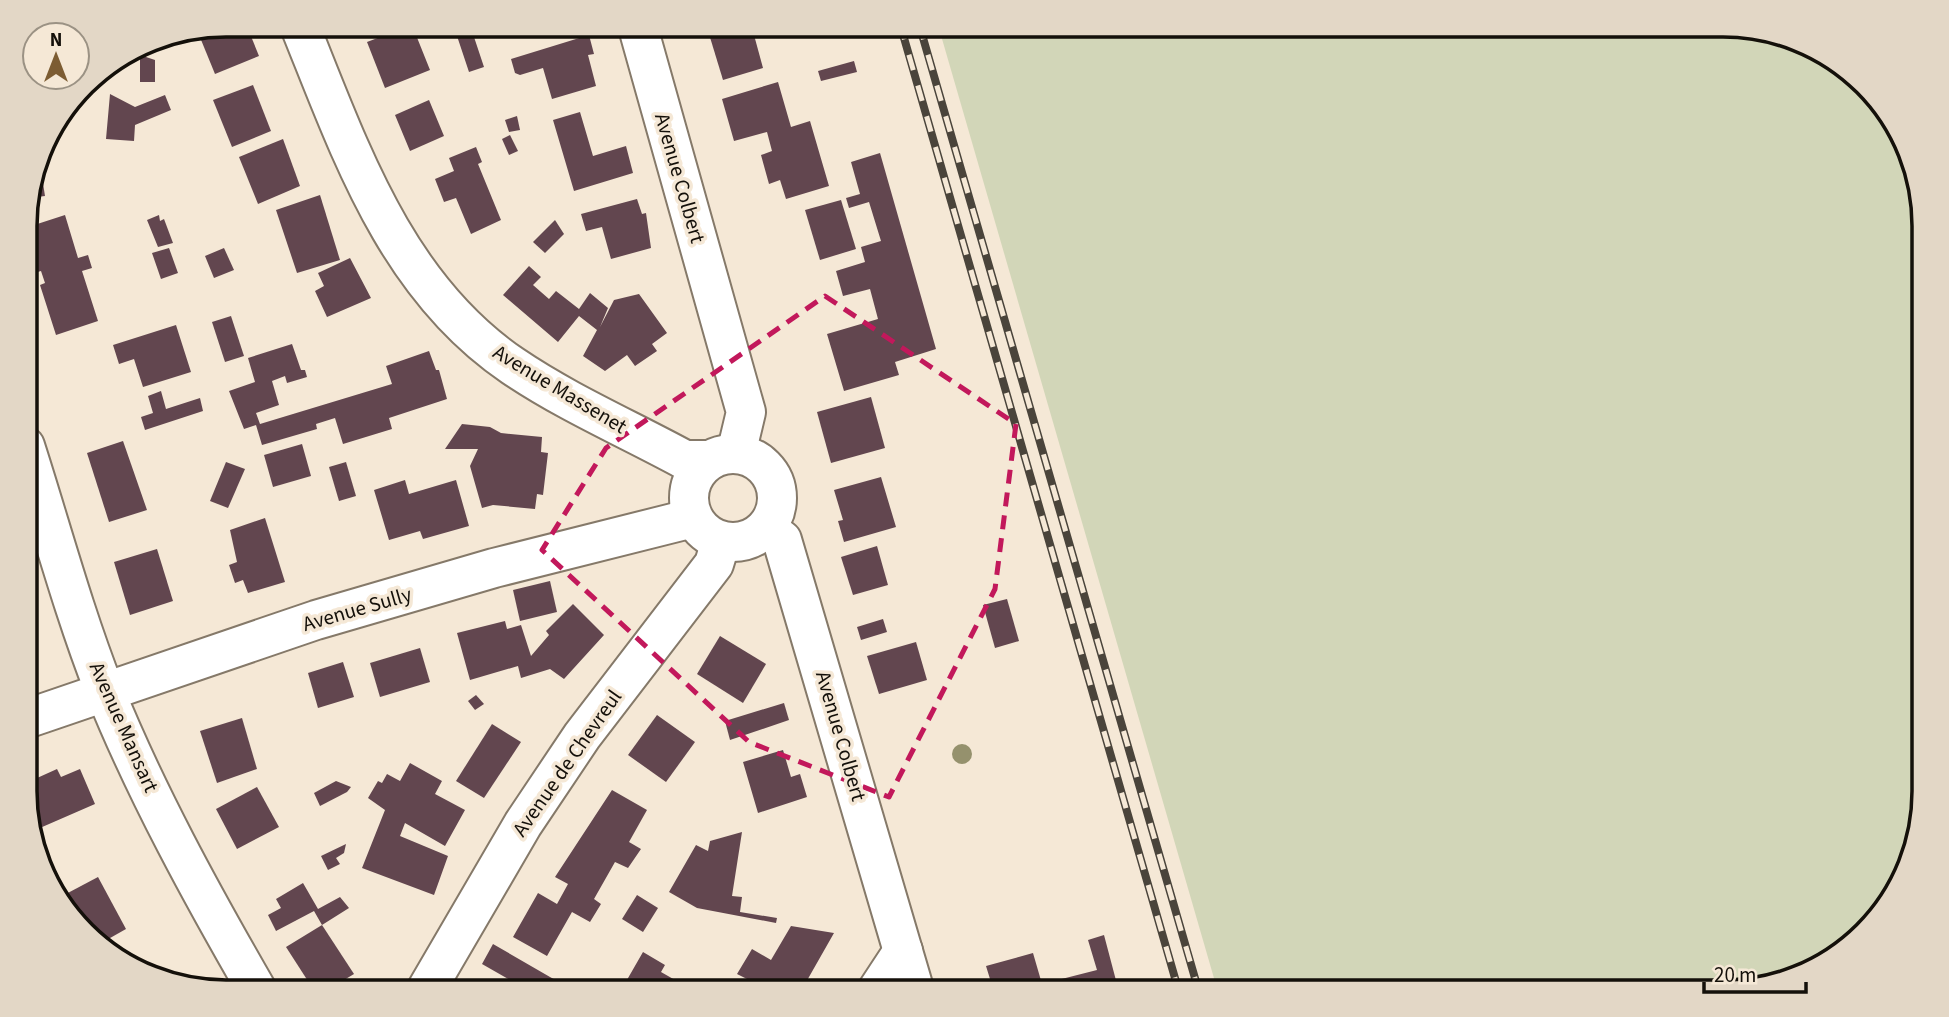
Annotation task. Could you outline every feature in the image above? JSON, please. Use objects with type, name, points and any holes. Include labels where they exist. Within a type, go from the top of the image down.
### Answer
[{"type":"street","name":"Avenue Massenet","points":[[304,37],[369,193],[400,247],[435,296],[463,325],[513,366],[685,460],[723,457]]},
{"type":"street","name":"Avenue Colbert","points":[[641,37],[746,412],[723,457]]},
{"type":"street","points":[[723,457],[762,464],[777,488],[778,503],[766,528],[746,541],[707,530],[689,505],[693,480],[723,457]]},
{"type":"street","name":"Avenue Mansart","points":[[37,482],[83,632],[105,691],[164,818],[252,980]]},
{"type":"street","name":"Avenue Colbert","points":[[766,528],[782,540],[911,980]]},
{"type":"street","name":"Avenue Sully","points":[[37,715],[316,620],[494,568],[707,530]]},
{"type":"street","name":"Avenue de Chevreul","points":[[432,980],[523,824],[582,736],[714,564],[707,530]]},
{"type":"street","points":[[884,980],[903,951]]},
{"type":"highlighted area","points":[[825,296],[1016,424],[995,589],[889,797],[749,742],[542,550],[606,448]]},
{"type":"green space","points":[[941,37],[1724,37],[1772,43],[1807,56],[1828,69],[1865,101],[1880,121],[1893,142],[1902,165],[1911,201],[1912,804],[1902,852],[1893,875],[1880,896],[1848,933],[1828,948],[1807,961],[1760,977],[1736,980],[1215,980]]},
{"type":"building","points":[[251,37],[259,56],[215,74],[201,39]]},
{"type":"building","points":[[380,37],[417,37],[430,70],[385,88],[367,42]]},
{"type":"building","points":[[457,37],[474,37],[484,67],[469,72]]},
{"type":"building","points":[[590,37],[594,54],[588,55],[596,86],[552,99],[543,68],[520,75],[515,73],[511,59]]},
{"type":"building","points":[[710,37],[755,37],[763,68],[723,80]]},
{"type":"building","points":[[140,57],[155,60],[155,82],[140,82]]},
{"type":"building","points":[[854,61],[857,72],[821,81],[818,71]]},
{"type":"building","points":[[778,82],[791,127],[810,121],[829,186],[786,199],[780,180],[769,184],[761,155],[772,151],[767,132],[734,141],[722,99]]},
{"type":"building","points":[[253,85],[271,131],[232,147],[213,100]]},
{"type":"building","points":[[110,94],[135,107],[165,95],[171,110],[135,125],[134,141],[106,139]]},
{"type":"building","points":[[429,100],[444,136],[410,151],[395,115]]},
{"type":"building","points":[[580,112],[593,156],[626,146],[633,173],[574,191],[553,120]]},
{"type":"building","points":[[517,116],[520,130],[509,132],[505,120]]},
{"type":"building","points":[[510,135],[518,151],[509,155],[502,139]]},
{"type":"building","points":[[283,139],[300,186],[258,204],[239,157]]},
{"type":"building","points":[[476,147],[482,162],[478,164],[501,220],[471,234],[456,198],[444,202],[435,179],[454,171],[449,158]]},
{"type":"building","points":[[880,153],[936,349],[895,362],[899,375],[844,391],[827,334],[878,319],[870,289],[843,296],[836,271],[865,262],[861,247],[881,241],[869,202],[849,208],[846,198],[860,194],[851,162]]},
{"type":"building","points":[[42,179],[45,196],[39,197]]},
{"type":"building","points":[[320,195],[340,260],[297,273],[276,210]]},
{"type":"building","points":[[637,199],[642,214],[646,213],[651,248],[611,259],[602,227],[586,231],[581,214]]},
{"type":"building","points":[[841,200],[856,249],[820,260],[805,210]]},
{"type":"building","points":[[65,215],[78,258],[88,255],[92,268],[82,271],[98,321],[56,335],[40,285],[45,283],[41,271],[37,272],[37,224]]},
{"type":"building","points":[[159,215],[160,221],[164,219],[173,243],[158,247],[147,220]]},
{"type":"building","points":[[555,220],[564,234],[545,253],[533,242]]},
{"type":"building","points":[[169,248],[178,273],[161,279],[152,253]]},
{"type":"building","points":[[224,248],[234,270],[214,278],[205,256]]},
{"type":"building","points":[[350,258],[371,298],[327,317],[315,291],[324,286],[318,273]]},
{"type":"building","points":[[529,266],[541,277],[533,285],[549,299],[556,291],[579,309],[590,293],[608,308],[600,327],[614,300],[639,294],[667,333],[652,344],[657,351],[635,366],[627,355],[605,371],[583,356],[597,330],[579,316],[558,342],[503,295]]},
{"type":"building","points":[[231,316],[244,356],[225,362],[212,322]]},
{"type":"building","points":[[176,325],[191,372],[143,387],[134,359],[119,364],[113,345]]},
{"type":"building","points":[[292,344],[301,370],[305,370],[307,377],[287,383],[285,376],[272,381],[279,405],[256,413],[260,424],[392,384],[386,366],[429,351],[436,370],[439,370],[447,399],[389,418],[392,429],[343,444],[335,418],[316,424],[317,429],[262,445],[256,425],[244,429],[229,391],[255,382],[248,358]]},
{"type":"building","points":[[161,391],[166,409],[200,398],[203,411],[145,430],[141,417],[153,413],[148,396]]},
{"type":"building","points":[[871,397],[885,448],[831,463],[817,412]]},
{"type":"building","points":[[462,424],[490,427],[501,433],[542,437],[541,452],[548,453],[543,495],[537,494],[535,509],[493,505],[482,508],[470,466],[478,449],[445,449]]},
{"type":"building","points":[[123,441],[147,510],[109,522],[87,453]]},
{"type":"building","points":[[302,444],[311,476],[273,487],[264,455]]},
{"type":"building","points":[[226,462],[245,469],[228,508],[210,501]]},
{"type":"building","points":[[346,462],[356,496],[339,501],[329,467]]},
{"type":"building","points":[[881,477],[896,527],[844,542],[838,521],[843,520],[834,490]]},
{"type":"building","points":[[405,480],[409,494],[456,480],[469,526],[423,539],[420,531],[389,540],[374,490]]},
{"type":"building","points":[[265,518],[285,582],[248,593],[243,580],[235,583],[229,565],[237,562],[230,530]]},
{"type":"building","points":[[877,546],[888,585],[853,595],[841,557]]},
{"type":"building","points":[[157,549],[173,601],[130,615],[114,562]]},
{"type":"building","points":[[550,581],[557,612],[520,621],[513,590]]},
{"type":"building","points":[[1007,599],[1019,641],[995,648],[983,605]]},
{"type":"building","points":[[573,604],[604,635],[564,679],[550,669],[521,678],[518,666],[470,680],[457,633],[505,621],[507,629],[521,625],[531,656],[549,635],[546,631]]},
{"type":"building","points":[[883,619],[887,632],[861,640],[857,627]]},
{"type":"building","points":[[720,636],[766,664],[743,703],[697,674]]},
{"type":"building","points":[[916,642],[927,680],[879,694],[867,656]]},
{"type":"building","points":[[420,648],[430,682],[380,697],[370,663]]},
{"type":"building","points":[[343,662],[354,697],[318,708],[308,673]]},
{"type":"building","points":[[476,695],[484,704],[475,710],[468,701]]},
{"type":"building","points":[[784,703],[789,720],[730,740],[725,721]]},
{"type":"building","points":[[657,715],[695,742],[666,782],[628,755]]},
{"type":"building","points":[[242,718],[257,769],[217,783],[200,731]]},
{"type":"building","points":[[492,724],[521,742],[484,798],[456,781]]},
{"type":"building","points":[[783,750],[791,777],[800,774],[807,797],[758,813],[743,762]]},
{"type":"building","points":[[410,763],[442,781],[435,794],[465,810],[445,846],[405,823],[400,836],[448,856],[434,895],[362,868],[385,810],[368,798],[378,781],[382,783],[387,774],[400,781]]},
{"type":"building","points":[[57,769],[61,777],[80,769],[95,804],[40,828],[37,778]]},
{"type":"building","points":[[336,781],[351,787],[347,792],[320,806],[314,793]]},
{"type":"building","points":[[257,787],[279,827],[237,849],[216,809]]},
{"type":"building","points":[[612,790],[647,810],[629,842],[641,849],[628,868],[615,862],[594,899],[601,904],[590,922],[572,912],[547,956],[513,937],[538,893],[557,904],[568,884],[555,877]]},
{"type":"building","points":[[742,832],[732,896],[742,897],[740,912],[777,918],[776,923],[697,908],[669,892],[696,845],[708,851],[710,841]]},
{"type":"building","points":[[346,844],[344,853],[336,858],[340,864],[328,870],[321,856]]},
{"type":"building","points":[[98,877],[126,929],[109,939],[84,916],[67,893]]},
{"type":"building","points":[[303,883],[318,909],[340,897],[349,908],[322,925],[314,911],[276,931],[268,915],[281,908],[276,899]]},
{"type":"building","points":[[637,895],[658,908],[643,932],[622,919]]},
{"type":"building","points":[[322,925],[354,974],[344,980],[307,980],[286,947]]},
{"type":"building","points":[[791,926],[834,933],[807,980],[746,980],[737,974],[752,949],[771,960]]},
{"type":"building","points":[[1104,935],[1116,980],[1058,980],[1097,970],[1088,940]]},
{"type":"building","points":[[493,944],[556,980],[510,980],[482,964]]},
{"type":"building","points":[[643,952],[665,965],[661,972],[675,980],[627,980]]},
{"type":"building","points":[[1033,953],[1041,980],[990,980],[986,966]]},
{"type":"railway","points":[[904,37],[1176,980]]},
{"type":"railway","points":[[923,37],[1196,980]]}]
